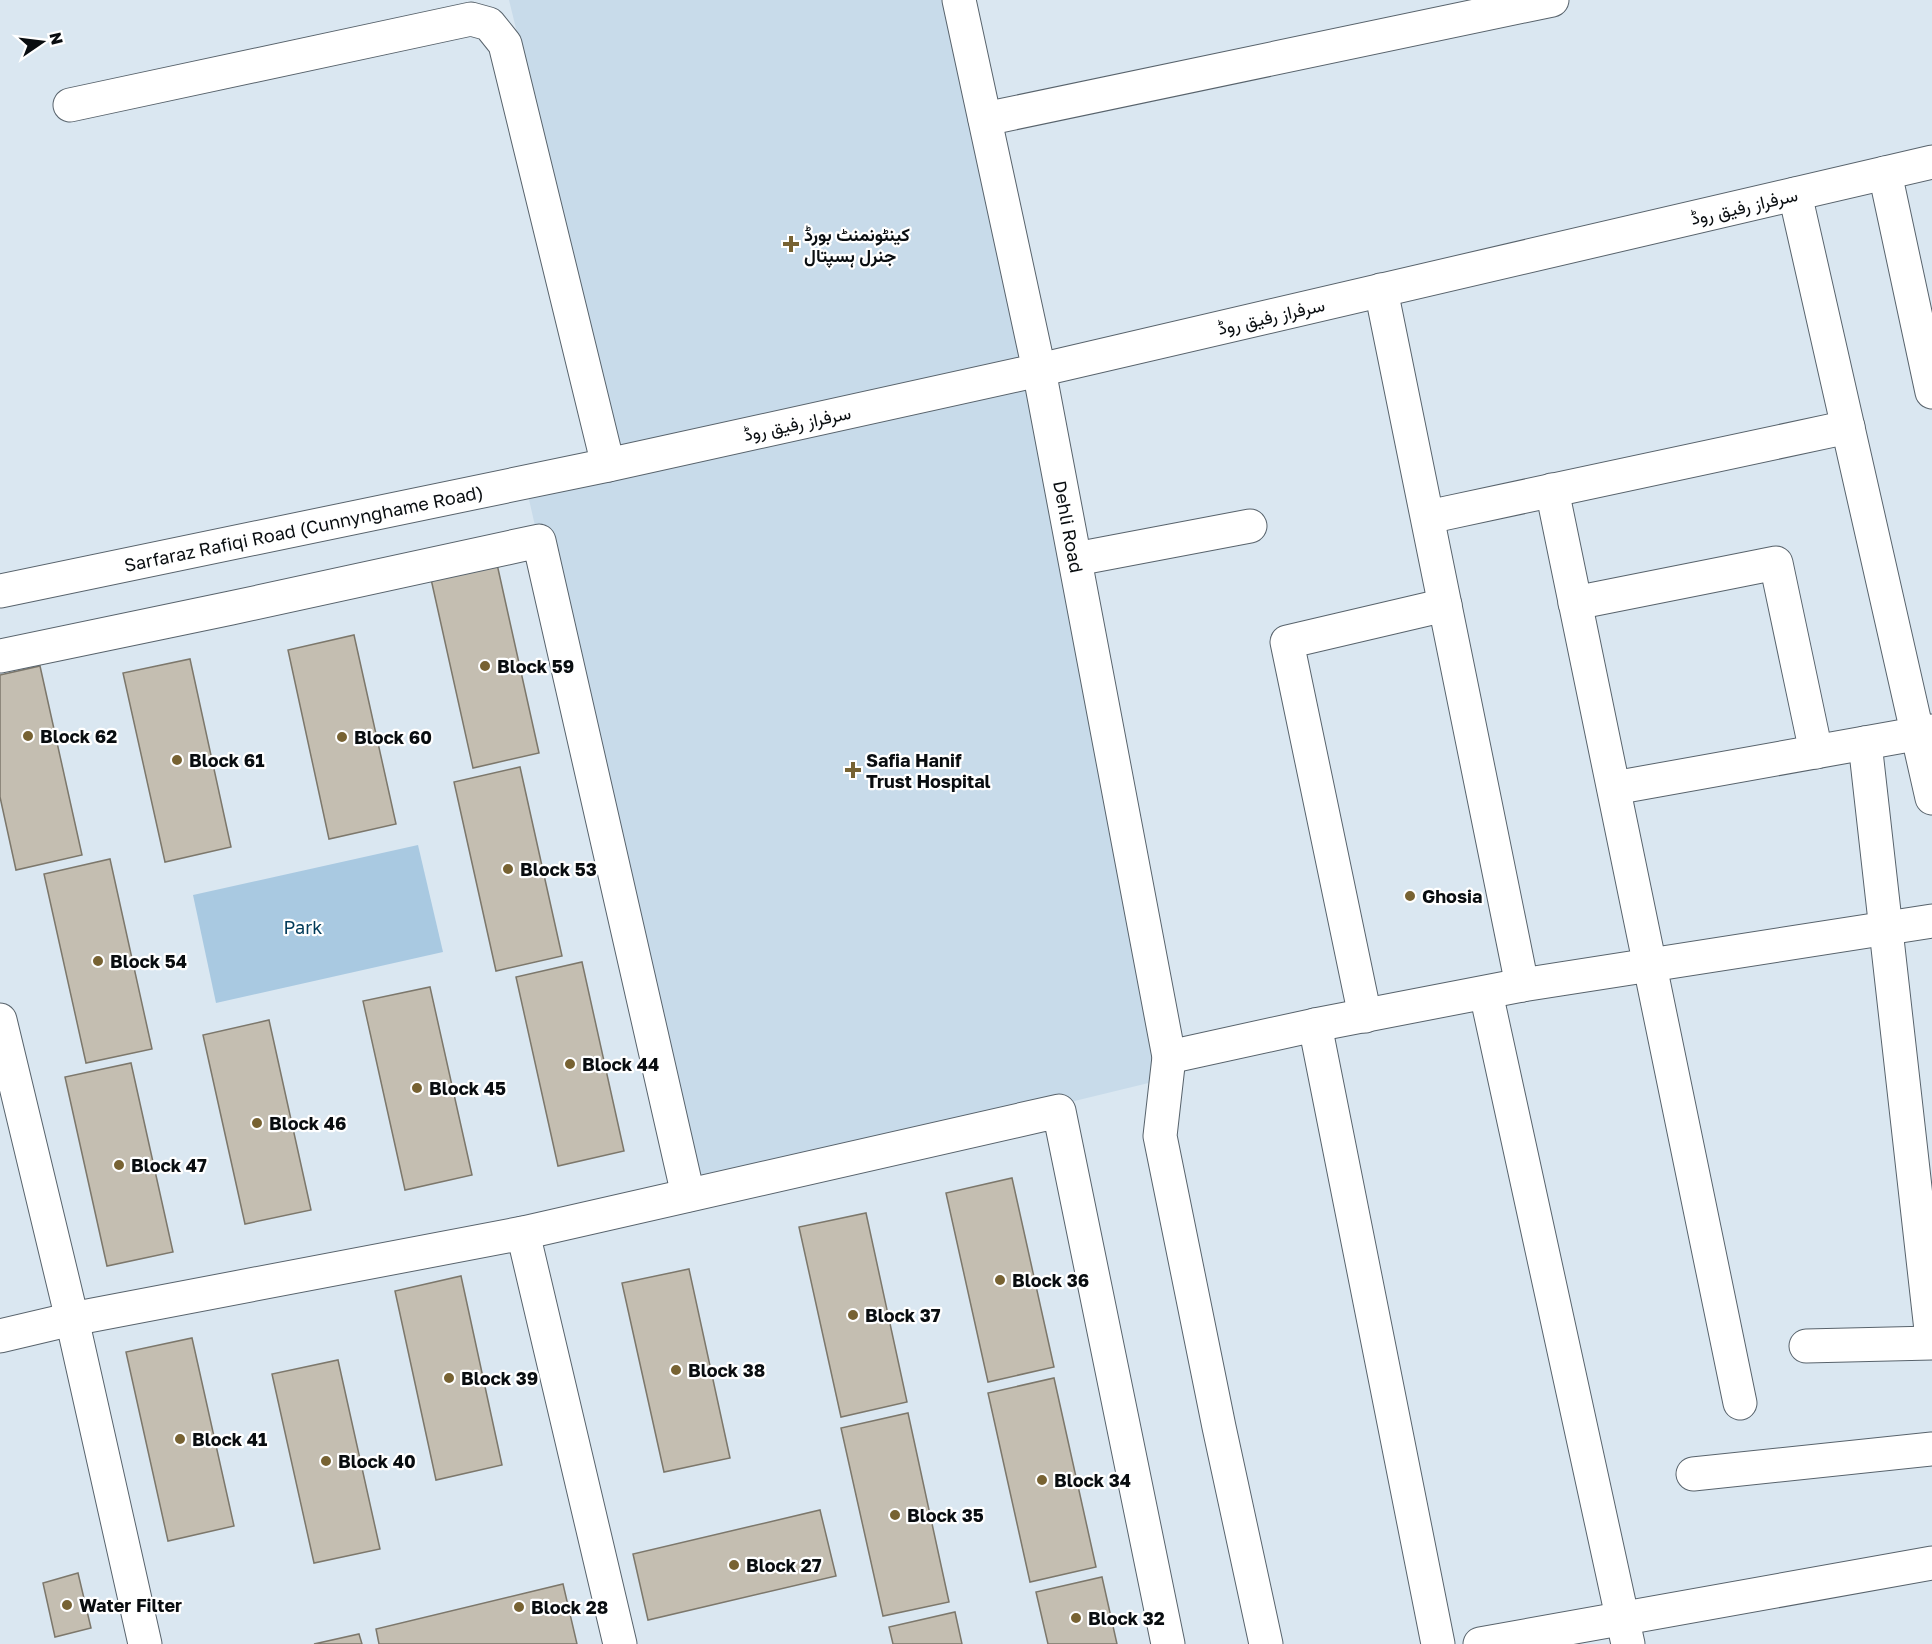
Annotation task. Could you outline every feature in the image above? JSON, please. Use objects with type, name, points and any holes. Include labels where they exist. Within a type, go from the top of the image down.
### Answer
[{"type":"street","name":"Dehli Road","points":[[959,0],[1040,370],[1169,1057],[1160,1136],[1266,1644]]},
{"type":"street","points":[[985,119],[1498,6],[1552,0]]},
{"type":"street","points":[[70,105],[471,19],[489,24],[505,44],[608,465]]},
{"type":"street","name":"سرفراز رفیق روڈ","points":[[608,465],[1040,370],[1932,162]]},
{"type":"street","points":[[1885,173],[1932,392]]},
{"type":"street","points":[[1795,194],[1848,427],[1925,732],[1932,798]]},
{"type":"street","points":[[1381,290],[1522,985]]},
{"type":"street","points":[[1428,517],[1848,427]]},
{"type":"street","name":"Sarfaraz Rafiqi Road (Cunnynghame Road)","points":[[0,591],[608,465]]},
{"type":"street","points":[[1552,490],[1740,1403]]},
{"type":"street","points":[[1076,559],[1250,526]]},
{"type":"street","points":[[0,656],[243,606],[539,541],[688,1195]]},
{"type":"street","points":[[1575,603],[1776,563],[1816,752]]},
{"type":"street","points":[[1365,1016],[1287,642],[1445,605]]},
{"type":"street","points":[[1614,788],[1925,732]]},
{"type":"street","points":[[1806,1346],[1932,1341],[1920,1118],[1886,928],[1865,743]]},
{"type":"street","points":[[1169,1057],[1315,1025],[1522,985],[1932,921]]},
{"type":"street","points":[[1486,993],[1625,1631]]},
{"type":"street","points":[[0,1020],[72,1319],[145,1644]]},
{"type":"street","points":[[1315,1025],[1438,1644]]},
{"type":"street","points":[[0,1336],[72,1319],[522,1233],[1059,1111],[1168,1644]]},
{"type":"street","points":[[522,1233],[620,1644]]},
{"type":"street","points":[[1693,1473],[1932,1449]]},
{"type":"street","points":[[1480,1644],[1625,1631],[1932,1563]]},
{"type":"shaded area","name":"Safia Hanif Trust Hospital","points":[[509,0],[959,0],[1165,1079],[688,1195],[525,482],[621,458]]},
{"type":"green space","name":"Park","points":[[418,845],[443,952],[216,1003],[193,895]]},
{"type":"building","name":"Block 59","points":[[497,564],[539,753],[473,768],[431,579]]},
{"type":"building","name":"Block 60","points":[[354,635],[396,824],[329,839],[288,650]]},
{"type":"building","name":"Block 61","points":[[190,659],[231,847],[165,862],[123,673]]},
{"type":"building","name":"Block 62","points":[[40,666],[82,855],[16,870],[0,797],[0,675]]},
{"type":"building","name":"Block 53","points":[[520,767],[562,956],[496,971],[454,782]]},
{"type":"building","name":"Block 54","points":[[110,859],[152,1049],[86,1063],[44,874]]},
{"type":"building","name":"Block 44","points":[[582,962],[624,1151],[558,1166],[516,977]]},
{"type":"building","name":"Block 45","points":[[430,987],[472,1175],[405,1190],[363,1001]]},
{"type":"building","name":"Block 46","points":[[269,1020],[311,1210],[245,1224],[203,1035]]},
{"type":"building","name":"Block 47","points":[[131,1063],[173,1252],[107,1266],[65,1077]]},
{"type":"building","name":"Block 36","points":[[1012,1178],[1054,1367],[988,1382],[946,1193]]},
{"type":"building","name":"Block 37","points":[[866,1213],[907,1402],[841,1417],[799,1227]]},
{"type":"building","name":"Block 38","points":[[689,1269],[730,1458],[664,1472],[622,1283]]},
{"type":"building","name":"Block 39","points":[[461,1276],[502,1465],[436,1480],[395,1291]]},
{"type":"building","name":"Block 41","points":[[192,1338],[234,1526],[168,1541],[126,1352]]},
{"type":"building","name":"Block 40","points":[[338,1360],[380,1549],[314,1563],[272,1374]]},
{"type":"building","name":"Block 34","points":[[1054,1378],[1096,1567],[1030,1582],[988,1393]]},
{"type":"building","name":"Block 35","points":[[908,1413],[949,1602],[883,1616],[841,1428]]},
{"type":"building","name":"Block 27","points":[[820,1510],[836,1576],[648,1620],[633,1554]]},
{"type":"building","name":"Water Filter","points":[[78,1573],[91,1628],[55,1637],[43,1583]]},
{"type":"building","name":"Block 32","points":[[1102,1577],[1117,1644],[1048,1644],[1036,1592]]},
{"type":"building","name":"Block 28","points":[[563,1584],[577,1644],[379,1644],[376,1629]]},
{"type":"building","points":[[955,1612],[962,1644],[893,1644],[889,1627]]},
{"type":"building","points":[[359,1634],[362,1644],[314,1644]]},
{"type":"place","name":"کینٹونمنٹ بورڈ جنرل ہسپتال","points":[[791,244]]},
{"type":"place","name":"Block 59","points":[[485,666]]},
{"type":"place","name":"Block 62","points":[[28,736]]},
{"type":"place","name":"Block 60","points":[[342,737]]},
{"type":"place","name":"Block 61","points":[[177,760]]},
{"type":"place","name":"Safia Hanif Trust Hospital","points":[[853,770]]},
{"type":"place","name":"Block 53","points":[[508,869]]},
{"type":"place","name":"Ghosia","points":[[1410,896]]},
{"type":"place","name":"Block 54","points":[[98,961]]},
{"type":"place","name":"Block 44","points":[[570,1064]]},
{"type":"place","name":"Block 45","points":[[417,1088]]},
{"type":"place","name":"Block 46","points":[[257,1123]]},
{"type":"place","name":"Block 47","points":[[119,1165]]},
{"type":"place","name":"Block 36","points":[[1000,1280]]},
{"type":"place","name":"Block 37","points":[[853,1315]]},
{"type":"place","name":"Block 38","points":[[676,1370]]},
{"type":"place","name":"Block 39","points":[[449,1378]]},
{"type":"place","name":"Block 41","points":[[180,1439]]},
{"type":"place","name":"Block 40","points":[[326,1461]]},
{"type":"place","name":"Block 34","points":[[1042,1480]]},
{"type":"place","name":"Block 35","points":[[895,1515]]},
{"type":"place","name":"Block 27","points":[[734,1565]]},
{"type":"place","name":"Water Filter","points":[[67,1605]]},
{"type":"place","name":"Block 28","points":[[519,1607]]},
{"type":"place","name":"Block 32","points":[[1076,1618]]}]
